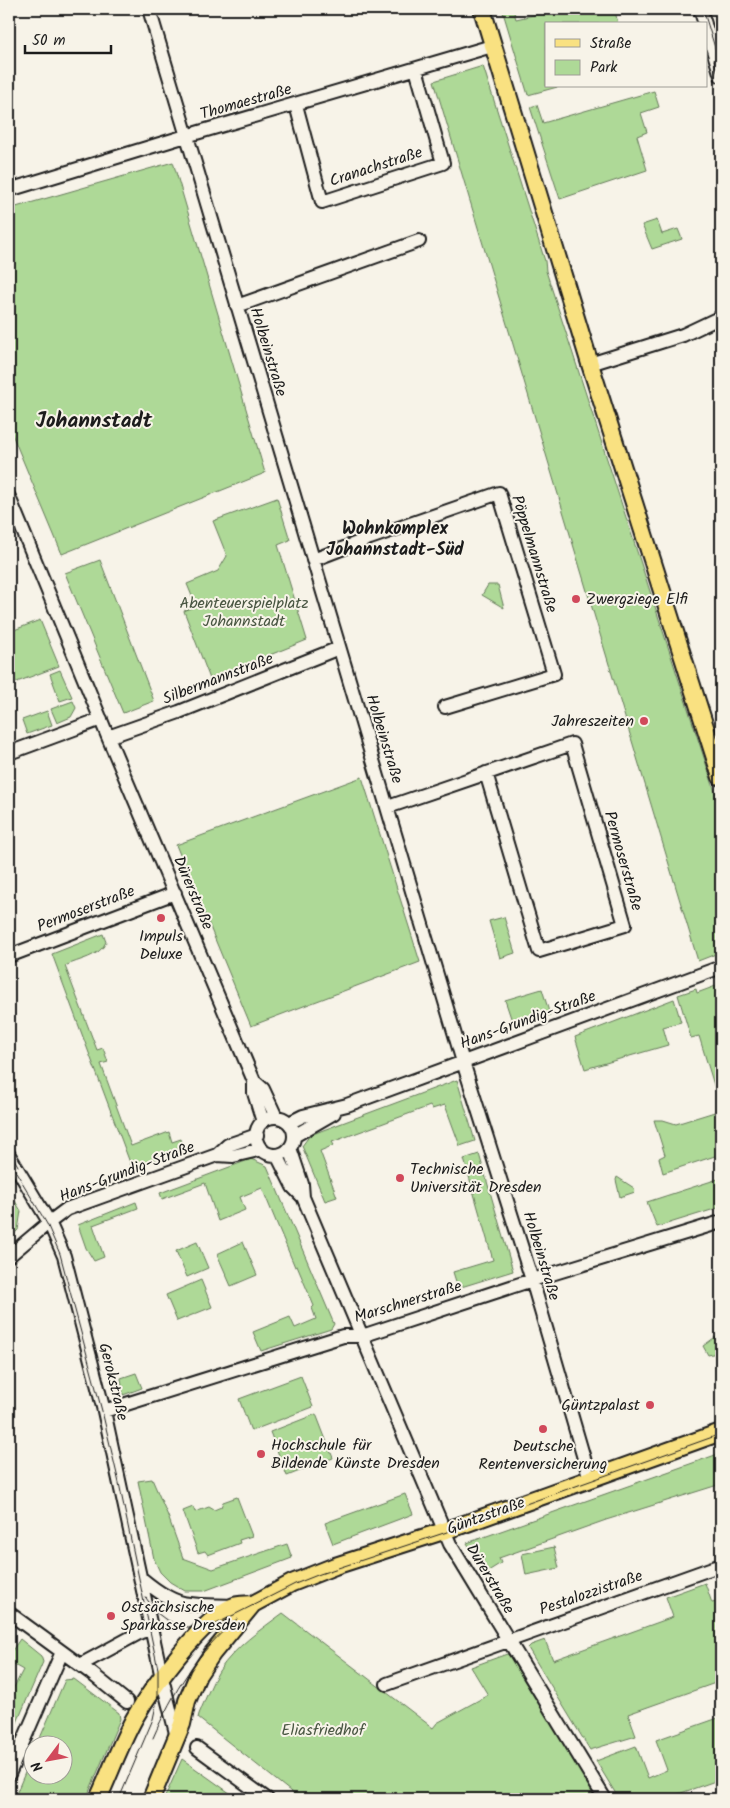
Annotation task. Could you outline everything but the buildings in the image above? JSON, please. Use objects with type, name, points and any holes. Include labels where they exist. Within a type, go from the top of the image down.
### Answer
[{"type":"main road","points":[[482,9],[590,364],[721,777]]},
{"type":"main road","name":"Güntzstraße","points":[[98,1799],[125,1737],[134,1705],[162,1678],[195,1636],[213,1620],[234,1606],[253,1604],[311,1575],[444,1531],[721,1432]]},
{"type":"main road","name":"Güntzstraße","points":[[151,1799],[180,1731],[187,1701],[198,1675],[212,1654],[253,1604]]},
{"type":"street","name":"Holbeinstraße","points":[[149,9],[463,1062],[532,1280],[590,1479]]},
{"type":"street","points":[[700,9],[705,22]]},
{"type":"street","points":[[708,33],[721,76]]},
{"type":"street","name":"Thomaestraße","points":[[9,190],[492,46]]},
{"type":"street","name":"Cranachstraße","points":[[296,105],[322,202],[443,163],[416,70]]},
{"type":"street","points":[[237,306],[419,241]]},
{"type":"street","points":[[590,364],[683,335],[721,317]]},
{"type":"street","name":"Pöppelmannstraße","points":[[314,560],[370,538],[499,493],[554,674],[445,707]]},
{"type":"street","name":"Dürerstraße","points":[[9,497],[108,737],[254,1081],[262,1089],[276,1117]]},
{"type":"street","name":"Silbermannstraße","points":[[108,737],[178,712],[339,648]]},
{"type":"street","points":[[9,753],[101,719]]},
{"type":"street","name":"Permoserstraße","points":[[388,808],[486,773],[572,744],[625,925],[539,950],[486,773]]},
{"type":"street","name":"Permoserstraße","points":[[9,956],[175,893]]},
{"type":"street","name":"Hans-Grundig-Straße","points":[[288,1123],[303,1116],[347,1106],[721,967]]},
{"type":"street","name":"Dürerstraße","points":[[254,1081],[254,1093],[263,1122]]},
{"type":"street","name":"Hans-Grundig-Straße","points":[[292,1142],[347,1106]]},
{"type":"street","points":[[276,1117],[288,1123],[293,1129],[292,1142],[282,1154],[277,1155],[269,1154],[262,1149],[258,1144],[257,1134],[259,1126],[263,1122],[276,1117]]},
{"type":"street","name":"Hans-Grundig-Straße","points":[[9,1256],[49,1222],[72,1207],[217,1155],[228,1145],[257,1134]]},
{"type":"street","name":"Dürerstraße","points":[[292,1142],[302,1184],[303,1197],[450,1544],[605,1799]]},
{"type":"street","name":"Hans-Grundig-Straße","points":[[217,1155],[233,1156],[262,1149]]},
{"type":"street","name":"Gerokstraße","points":[[9,1155],[49,1222],[64,1256],[104,1410],[162,1678],[180,1731]]},
{"type":"street","name":"Dürerstraße","points":[[277,1155],[293,1187],[303,1197]]},
{"type":"street","name":"Marschnerstraße","points":[[104,1410],[343,1336],[362,1336],[532,1280],[721,1222]]},
{"type":"street","name":"Pestalozzistraße","points":[[387,1684],[721,1565]]},
{"type":"street","name":"Güntzstraße","points":[[141,1578],[160,1593],[178,1602],[234,1606]]},
{"type":"street","points":[[9,1613],[134,1705]]},
{"type":"street","points":[[80,1665],[141,1632],[152,1629]]},
{"type":"street","points":[[9,1774],[62,1652]]},
{"type":"street","points":[[197,1748],[250,1794],[267,1799]]},
{"type":"green space","points":[[502,9],[513,9],[516,19],[560,9],[625,9],[615,11],[618,22],[545,22],[545,88],[554,88],[528,95]]},
{"type":"green space","points":[[483,66],[545,261],[546,271],[721,810],[721,952],[698,961],[434,81]]},
{"type":"green space","points":[[654,91],[659,107],[641,113],[647,132],[637,136],[647,170],[560,199],[530,107],[537,105],[543,123]]},
{"type":"green space","points":[[173,162],[265,473],[62,554],[9,427],[9,209]]},
{"type":"green space","points":[[657,220],[662,234],[678,229],[682,239],[652,249],[642,225]]},
{"type":"green space","name":"Abenteuerspielplatz Johannstadt","points":[[277,498],[290,540],[278,545],[307,640],[210,679],[184,611],[196,606],[187,584],[218,571],[227,556],[213,521]]},
{"type":"green space","points":[[100,560],[154,701],[123,713],[65,573]]},
{"type":"green space","points":[[488,585],[498,585],[504,608],[482,595]]},
{"type":"green space","points":[[40,620],[59,666],[9,685],[9,632]]},
{"type":"green space","points":[[60,670],[72,697],[60,701],[50,674]]},
{"type":"green space","points":[[73,701],[76,708],[71,717],[57,723],[51,709]]},
{"type":"green space","points":[[47,711],[52,725],[27,734],[22,720]]},
{"type":"green space","points":[[362,777],[420,962],[251,1026],[176,845]]},
{"type":"green space","points":[[504,917],[515,953],[500,958],[489,921]]},
{"type":"green space","points":[[103,934],[106,942],[99,951],[65,966],[97,1050],[103,1048],[108,1062],[101,1064],[131,1146],[169,1132],[172,1142],[181,1139],[183,1148],[132,1168],[52,954]]},
{"type":"green space","points":[[721,984],[721,1108],[699,1036],[691,1038],[678,995],[696,989],[697,993]]},
{"type":"green space","points":[[542,989],[550,1015],[514,1027],[505,1000]]},
{"type":"green space","points":[[674,999],[681,1022],[663,1027],[668,1045],[585,1069],[575,1037]]},
{"type":"green space","points":[[457,1080],[475,1141],[460,1146],[445,1105],[432,1109],[430,1106],[332,1142],[334,1145],[320,1151],[337,1197],[325,1201],[302,1146],[310,1135]]},
{"type":"green space","points":[[721,1110],[721,1164],[718,1155],[663,1173],[659,1158],[665,1155],[654,1120],[663,1120],[676,1124]]},
{"type":"green space","points":[[479,1154],[513,1271],[458,1288],[453,1272],[493,1260],[464,1159]]},
{"type":"green space","points":[[251,1159],[267,1166],[334,1324],[331,1329],[261,1351],[253,1332],[290,1317],[295,1328],[316,1319],[312,1308],[314,1306],[297,1266],[295,1267],[262,1188],[240,1197],[245,1210],[218,1221],[205,1183],[162,1199],[160,1193]]},
{"type":"green space","points":[[617,1177],[634,1188],[635,1192],[620,1197]]},
{"type":"green space","points":[[721,1178],[721,1207],[657,1227],[647,1202]]},
{"type":"green space","points":[[9,1191],[21,1211],[18,1230],[9,1239]]},
{"type":"green space","points":[[136,1202],[138,1208],[93,1225],[104,1257],[94,1261],[86,1248],[78,1225]]},
{"type":"green space","points":[[197,1242],[208,1268],[187,1277],[176,1251]]},
{"type":"green space","points":[[243,1242],[257,1275],[231,1286],[217,1254]]},
{"type":"green space","points":[[201,1280],[212,1307],[177,1321],[166,1295]]},
{"type":"green space","points":[[721,1336],[721,1352],[708,1355],[703,1346],[714,1338]]},
{"type":"green space","points":[[136,1373],[142,1388],[123,1395],[121,1378]]},
{"type":"green space","points":[[301,1376],[313,1407],[251,1431],[239,1399]]},
{"type":"green space","points":[[316,1414],[333,1458],[287,1476],[270,1432]]},
{"type":"green space","points":[[721,1453],[721,1484],[606,1520],[499,1558],[501,1563],[485,1573],[467,1543]]},
{"type":"green space","points":[[152,1479],[183,1558],[213,1569],[287,1544],[292,1558],[204,1591],[185,1591],[170,1582],[160,1572],[154,1559],[138,1481]]},
{"type":"green space","points":[[405,1494],[413,1514],[333,1544],[325,1523]]},
{"type":"green space","points":[[237,1497],[252,1536],[239,1540],[240,1543],[208,1555],[205,1551],[198,1553],[183,1511],[193,1507],[195,1512],[209,1507],[214,1510],[221,1507],[223,1502]]},
{"type":"green space","points":[[554,1547],[559,1568],[526,1575],[522,1554]]},
{"type":"green space","points":[[705,1583],[712,1603],[721,1601],[721,1681],[628,1714],[636,1736],[590,1750],[528,1648],[545,1640],[553,1660],[673,1617],[666,1597]]},
{"type":"green space","name":"Eliasfriedhof","points":[[283,1613],[433,1728],[437,1723],[488,1695],[471,1667],[507,1654],[514,1661],[597,1799],[498,1799],[492,1794],[488,1799],[300,1799],[198,1718],[213,1681],[225,1662],[248,1639]]},
{"type":"green space","points":[[20,1639],[41,1656],[43,1662],[9,1741],[9,1697],[23,1670],[9,1662],[9,1655]]},
{"type":"green space","points":[[74,1679],[119,1713],[120,1719],[86,1799],[14,1799],[22,1780],[22,1786],[72,1786],[72,1736],[41,1736],[65,1680]]},
{"type":"green space","points":[[721,1717],[721,1779],[664,1799],[619,1799],[596,1761],[636,1746],[648,1778],[667,1770],[656,1740]]},
{"type":"green space","points":[[182,1759],[234,1796],[232,1799],[164,1799]]},
{"type":"tram line","points":[[703,9],[707,22]]},
{"type":"tram line","points":[[708,25],[721,67]]},
{"type":"tram line","points":[[714,60],[721,83]]},
{"type":"tram line","points":[[9,1150],[18,1166]]},
{"type":"tram line","points":[[9,1160],[47,1224],[60,1254],[102,1411],[158,1669],[158,1696],[153,1719],[119,1799]]},
{"type":"tram line","points":[[146,1598],[157,1613],[180,1626],[196,1628],[216,1624],[295,1584],[320,1574],[459,1528],[721,1434]]},
{"type":"tram line","points":[[153,1738],[169,1704],[188,1673],[210,1645],[237,1619]]},
{"type":"place","name":"Zwergziege Elfi","points":[[576,599]]},
{"type":"place","name":"Jahreszeiten","points":[[644,721]]},
{"type":"place","name":"Impuls Deluxe","points":[[161,918]]},
{"type":"place","name":"Technische Universität Dresden","points":[[400,1178]]},
{"type":"place","name":"Güntzpalast","points":[[650,1405]]},
{"type":"place","name":"Deutsche Rentenversicherung","points":[[543,1429]]},
{"type":"place","name":"Hochschule für Bildende Künste Dresden","points":[[261,1454]]},
{"type":"place","name":"Ostsächsische Sparkasse Dresden","points":[[111,1616]]},
{"type":"district","name":"Johannstadt","points":[[94,421]]},
{"type":"district","name":"Wohnkomplex Johannstadt-Süd","points":[[395,539]]}]
